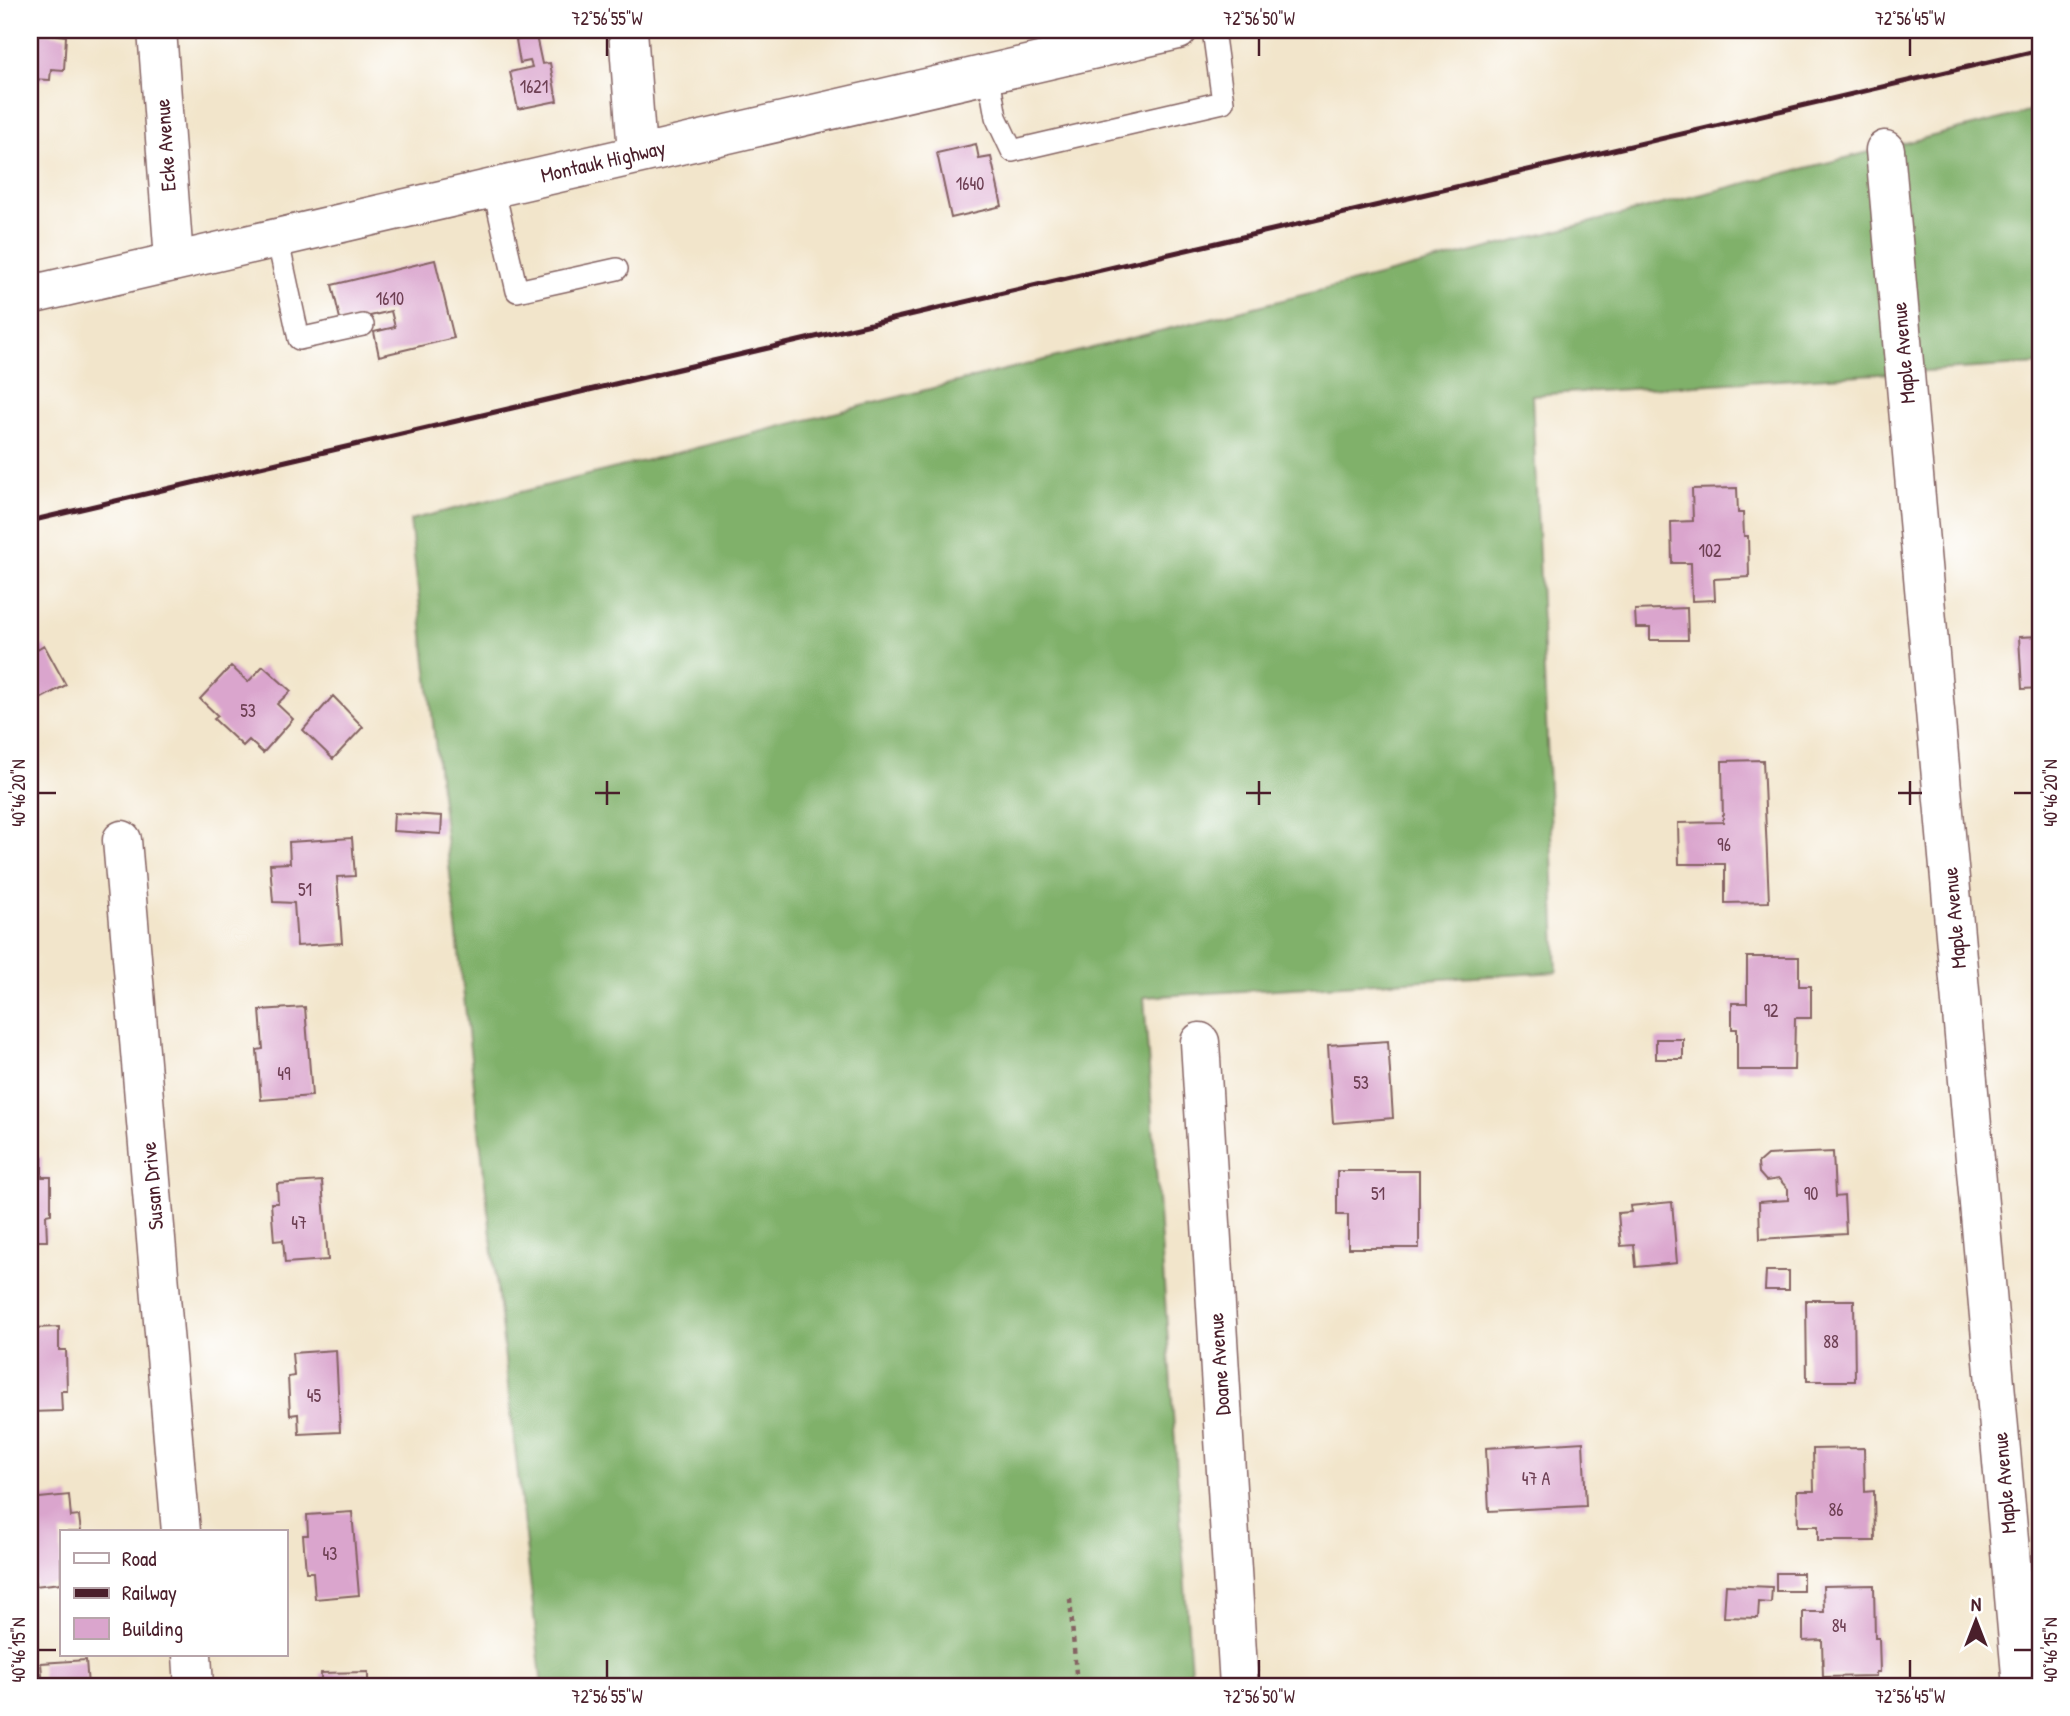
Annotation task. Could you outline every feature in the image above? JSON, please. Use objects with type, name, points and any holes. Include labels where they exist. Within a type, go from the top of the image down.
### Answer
[{"type":"street","name":"Ecke Avenue","points":[[157,30],[174,260]]},
{"type":"street","points":[[628,30],[637,153]]},
{"type":"street","name":"Montauk Highway","points":[[30,295],[988,72],[1084,40],[1178,30]]},
{"type":"street","name":"Maple Avenue","points":[[1885,150],[2022,1686]]},
{"type":"street","name":"Susan Drive","points":[[122,839],[181,1530]]},
{"type":"street","name":"Doane Avenue","points":[[1200,1042],[1239,1686]]},
{"type":"street","points":[[192,1656],[194,1686]]},
{"type":"lane","points":[[988,72],[996,117],[1012,151],[1223,102],[1213,30]]},
{"type":"lane","points":[[493,187],[517,291],[617,269]]},
{"type":"lane","points":[[276,237],[299,339],[363,325]]},
{"type":"path","points":[[1070,1599],[1077,1686]]},
{"type":"green space","points":[[2040,109],[2040,364],[1532,395],[1557,972],[1144,997],[1192,1686],[542,1686],[410,520]]},
{"type":"building","points":[[30,31],[66,36],[64,70],[51,69],[50,80],[30,79]]},
{"type":"building","points":[[536,36],[542,64],[550,63],[557,101],[518,109],[510,72],[532,67],[530,61],[520,63],[516,40]]},
{"type":"building","points":[[976,144],[979,159],[991,157],[1002,206],[951,218],[937,153]]},
{"type":"building","points":[[435,260],[454,338],[379,356],[374,332],[395,327],[391,311],[341,323],[332,285]]},
{"type":"building","points":[[1737,488],[1738,513],[1743,513],[1744,536],[1748,536],[1749,577],[1714,579],[1715,600],[1692,601],[1691,563],[1672,563],[1671,522],[1693,521],[1692,489]]},
{"type":"building","points":[[1687,608],[1688,640],[1650,640],[1650,628],[1636,628],[1635,610]]},
{"type":"building","points":[[2040,636],[2040,688],[2022,689],[2019,637]]},
{"type":"building","points":[[30,643],[34,651],[44,645],[66,685],[36,701],[40,708],[30,714]]},
{"type":"building","points":[[231,666],[248,682],[263,666],[291,691],[277,704],[293,719],[263,753],[249,740],[243,746],[214,719],[218,716],[200,699]]},
{"type":"building","points":[[333,696],[363,727],[333,759],[303,730]]},
{"type":"building","points":[[1763,760],[1769,902],[1725,903],[1725,864],[1679,864],[1678,823],[1723,822],[1722,761]]},
{"type":"building","points":[[394,813],[442,816],[441,834],[393,831]]},
{"type":"building","points":[[352,838],[355,876],[337,877],[342,943],[297,946],[294,903],[273,902],[270,864],[290,863],[289,842]]},
{"type":"building","points":[[1747,957],[1799,957],[1799,986],[1811,986],[1811,1018],[1795,1018],[1794,1070],[1737,1070],[1737,1029],[1732,1029],[1732,1003],[1747,1003]]},
{"type":"building","points":[[305,1007],[312,1096],[261,1100],[257,1050],[263,1049],[260,1010]]},
{"type":"building","points":[[30,1018],[34,1018],[34,1057],[30,1057]]},
{"type":"building","points":[[1656,1039],[1683,1039],[1683,1059],[1656,1059]]},
{"type":"building","points":[[1388,1041],[1393,1118],[1333,1123],[1328,1045]]},
{"type":"building","points":[[1833,1152],[1835,1197],[1844,1196],[1846,1234],[1760,1239],[1759,1202],[1788,1200],[1788,1189],[1779,1179],[1766,1181],[1759,1173],[1758,1163],[1767,1155]]},
{"type":"building","points":[[30,1157],[42,1157],[42,1177],[51,1177],[51,1214],[46,1215],[47,1241],[30,1241]]},
{"type":"building","points":[[1337,1171],[1419,1171],[1419,1248],[1348,1248],[1348,1215],[1337,1215]]},
{"type":"building","points":[[322,1181],[328,1260],[285,1263],[283,1240],[274,1241],[271,1203],[278,1203],[277,1184]]},
{"type":"building","points":[[1672,1202],[1677,1263],[1636,1267],[1634,1245],[1621,1246],[1618,1213],[1631,1212],[1630,1206]]},
{"type":"building","points":[[1766,1271],[1789,1271],[1789,1290],[1765,1290]]},
{"type":"building","points":[[1806,1300],[1854,1300],[1855,1381],[1807,1381]]},
{"type":"building","points":[[59,1327],[59,1350],[66,1350],[67,1391],[61,1391],[62,1411],[30,1412],[30,1328]]},
{"type":"building","points":[[336,1350],[340,1432],[299,1434],[298,1414],[290,1415],[288,1377],[294,1376],[292,1353]]},
{"type":"building","points":[[1583,1442],[1586,1506],[1489,1511],[1486,1448]]},
{"type":"building","points":[[1864,1448],[1865,1492],[1874,1491],[1875,1541],[1818,1541],[1818,1526],[1798,1526],[1797,1491],[1814,1491],[1813,1449]]},
{"type":"building","points":[[69,1495],[71,1517],[79,1516],[81,1530],[60,1530],[60,1583],[35,1586],[30,1499]]},
{"type":"building","points":[[352,1512],[359,1595],[315,1599],[313,1572],[306,1572],[303,1535],[308,1535],[307,1515]]},
{"type":"building","points":[[1776,1573],[1803,1573],[1803,1591],[1776,1591]]},
{"type":"building","points":[[1726,1585],[1772,1587],[1771,1603],[1759,1602],[1758,1618],[1724,1617]]},
{"type":"building","points":[[1874,1585],[1875,1638],[1879,1638],[1880,1672],[1876,1672],[1876,1676],[1823,1677],[1822,1640],[1803,1641],[1803,1612],[1824,1612],[1823,1586]]},
{"type":"building","points":[[86,1660],[88,1686],[43,1686],[41,1663]]},
{"type":"building","points":[[368,1672],[368,1686],[321,1686],[321,1673]]},
{"type":"railway","points":[[30,521],[2040,50]]}]
